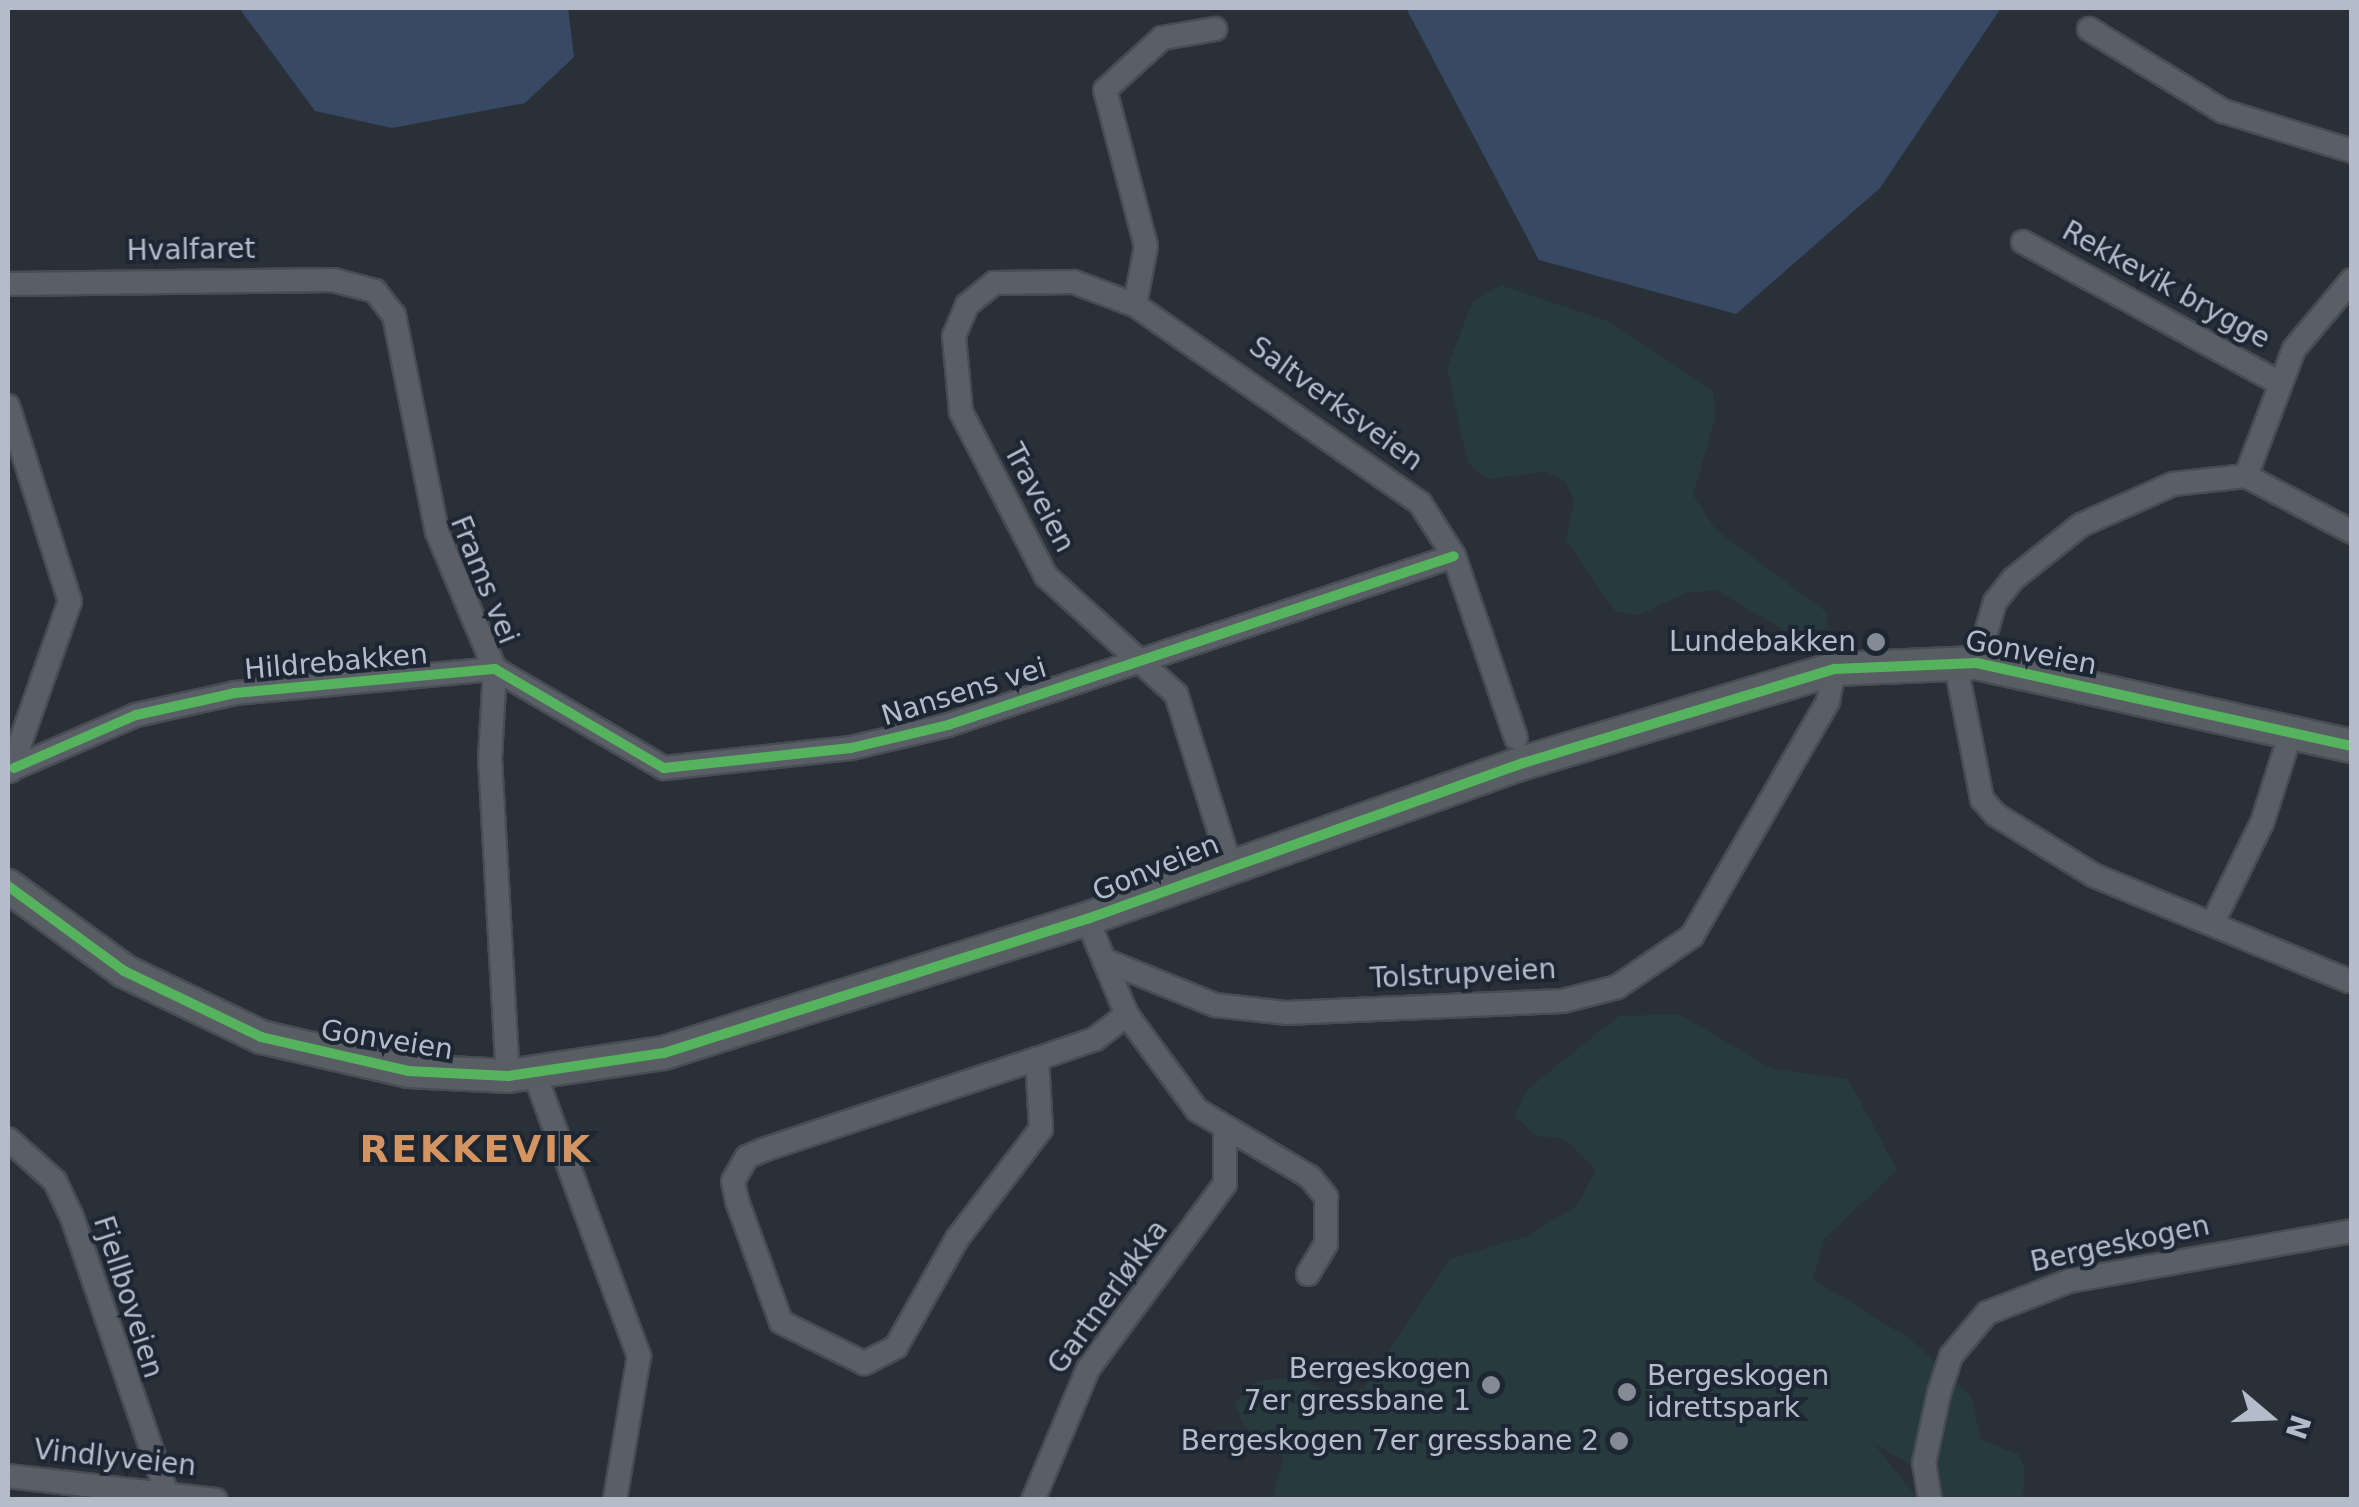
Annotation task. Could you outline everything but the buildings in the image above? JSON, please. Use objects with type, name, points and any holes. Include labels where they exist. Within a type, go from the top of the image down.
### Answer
[{"type":"street","points":[[2088,29],[2223,112],[2352,150]]},
{"type":"street","points":[[1135,305],[1146,246],[1106,90],[1162,38],[1214,30]]},
{"type":"street","name":"Rekkevik brygge","points":[[2024,242],[2278,382]]},
{"type":"street","name":"Hvalfaret","points":[[8,284],[280,278],[374,291]]},
{"type":"street","name":"Saltverksveien","points":[[982,291],[1019,278],[1074,282],[1135,305],[1420,503],[1454,556],[1516,738]]},
{"type":"street","name":"Rekkevik brygge","points":[[2246,476],[2278,382],[2315,315],[2352,280]]},
{"type":"street","name":"Frams vei","points":[[374,291],[394,316],[437,532],[494,670],[490,758],[522,1075]]},
{"type":"street","name":"Traveien","points":[[982,291],[954,336],[961,412],[1046,576],[1143,658],[1176,694],[1229,862]]},
{"type":"street","points":[[8,406],[70,601],[11,771]]},
{"type":"street","points":[[2349,981],[2214,920],[2078,868],[1996,816],[1982,799],[1966,662],[1995,602],[2081,526],[2173,484],[2246,476],[2352,532]]},
{"type":"street","name":"Nansens vei","points":[[494,670],[664,768],[682,768],[916,733],[1454,556]]},
{"type":"street","name":"Gonveien","points":[[8,886],[124,971],[261,1038],[408,1071],[522,1075],[664,1053],[1087,919],[1229,862],[1834,668],[1966,662],[2352,746]]},
{"type":"street","name":"Tolstrupveien","points":[[1104,960],[1215,1005],[1286,1013],[1563,1001],[1616,987],[1692,936],[1828,701],[1834,668]]},
{"type":"street","name":"Hildrebakken","points":[[11,771],[136,715],[235,693],[494,670]]},
{"type":"street","points":[[2214,920],[2262,823],[2291,732]]},
{"type":"street","points":[[1087,919],[1127,1014],[1197,1110],[1226,1133],[1310,1177],[1326,1197],[1326,1244],[1308,1274]]},
{"type":"street","points":[[1036,1059],[1041,1129],[956,1240],[896,1347],[864,1362],[781,1322],[736,1201],[734,1181],[747,1158],[1036,1059],[1095,1039],[1127,1014]]},
{"type":"street","points":[[522,1075],[638,1356],[615,1500]]},
{"type":"street","name":"Gartnerløkka","points":[[1033,1500],[1074,1394],[1225,1184],[1226,1133]]},
{"type":"street","name":"Fjellboveien","points":[[8,1138],[56,1181],[72,1218],[157,1495]]},
{"type":"street","name":"Bergeskogen","points":[[1930,1500],[1924,1463],[1951,1356],[2007,1300],[2352,1231]]},
{"type":"street","name":"Vindlyveien","points":[[8,1476],[216,1500]]},
{"type":"green space","points":[[1501,285],[1612,323],[1713,392],[1715,418],[1693,495],[1716,530],[1826,612],[1828,629],[1785,631],[1716,590],[1685,593],[1639,615],[1616,612],[1566,540],[1574,500],[1565,481],[1546,472],[1487,479],[1468,463],[1447,368],[1472,303]]},
{"type":"green space","points":[[1679,1014],[1772,1069],[1848,1079],[1897,1170],[1824,1239],[1813,1279],[1910,1339],[1971,1396],[1981,1440],[2018,1454],[2025,1468],[2023,1499],[1945,1499],[1931,1476],[1874,1444],[1918,1499],[1272,1499],[1284,1457],[1243,1425],[1235,1404],[1255,1382],[1291,1377],[1340,1395],[1364,1388],[1450,1259],[1528,1236],[1577,1205],[1596,1170],[1564,1139],[1535,1135],[1515,1116],[1528,1089],[1619,1016]]},
{"type":"water","points":[[239,8],[568,8],[574,57],[525,103],[392,128],[315,111]]},
{"type":"water","points":[[1406,8],[2001,8],[1880,188],[1736,314],[1539,260]]},
{"type":"cycle path","points":[[14,768],[136,715],[235,693],[495,669],[664,768],[851,748],[948,725],[1454,556]]},
{"type":"cycle path","points":[[8,886],[124,971],[261,1037],[408,1071],[508,1076],[664,1053],[1087,919],[1523,763],[1834,669],[1977,663],[2352,746]]},
{"type":"place","name":"Lundebakken","points":[[1876,642]]},
{"type":"place","name":"Bergeskogen 7er gressbane 1","points":[[1491,1385]]},
{"type":"place","name":"Bergeskogen idrettspark","points":[[1627,1392]]},
{"type":"place","name":"Bergeskogen 7er gressbane 2","points":[[1619,1441]]},
{"type":"district","name":"REKKEVIK","points":[[476,1150]]}]
